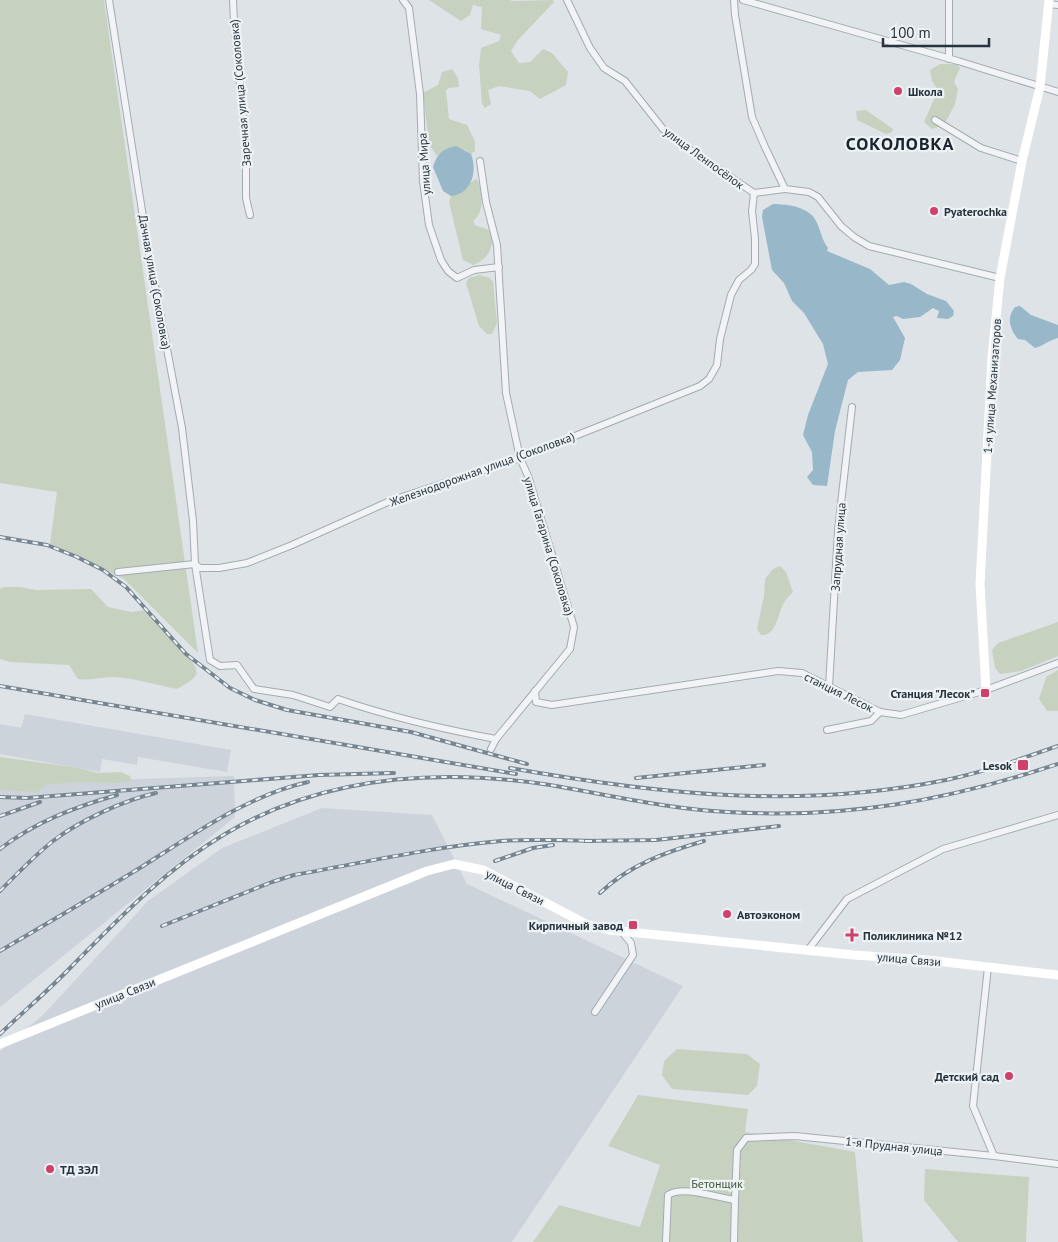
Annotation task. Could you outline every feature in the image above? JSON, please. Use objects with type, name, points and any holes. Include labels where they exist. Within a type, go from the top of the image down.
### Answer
[{"type":"street","name":"Дачная улица (Соколовка)","points":[[109,0],[148,249],[182,428],[193,520],[195,564]]},
{"type":"street","name":"Заречная улица (Соколовка)","points":[[233,0],[246,151],[246,198],[250,216]]},
{"type":"street","name":"улица Мира","points":[[404,0],[409,8],[420,94],[423,181],[429,225],[441,260],[448,271],[457,278],[474,270],[499,267]]},
{"type":"street","name":"улица Ленпосёлок","points":[[567,0],[590,48],[604,68],[625,82],[663,129],[754,194],[786,189],[809,192],[818,197],[841,226],[869,246],[1000,278]]},
{"type":"street","points":[[734,0],[752,117],[773,165],[786,189]]},
{"type":"street","points":[[743,0],[958,60],[1058,92]]},
{"type":"street","points":[[949,0],[949,59]]},
{"type":"street","name":"1-я улица Механизаторов","points":[[986,690],[980,584],[992,358],[1000,278],[1022,161],[1040,87],[1052,3]]},
{"type":"street","points":[[935,120],[981,148],[1022,161]]},
{"type":"street","points":[[480,161],[486,202],[497,245],[506,393],[520,458]]},
{"type":"street","name":"Железнодорожная улица (Соколовка)","points":[[118,572],[195,564],[200,568],[219,568],[247,563],[390,501],[520,458],[700,386],[708,379],[717,365],[720,339],[731,295],[739,280],[751,270],[754,264],[755,239],[752,212],[754,194]]},
{"type":"street","name":"Запрудная улица","points":[[829,687],[838,530],[852,407]]},
{"type":"street","name":"улица Гагарина (Соколовка)","points":[[491,749],[496,739],[570,649],[574,627],[528,476],[520,458]]},
{"type":"street","points":[[195,564],[210,660],[220,666],[237,665],[254,689],[293,694],[330,707],[338,699],[380,714],[496,739]]},
{"type":"street","name":"станция Лесок","points":[[534,691],[536,702],[552,705],[778,671],[802,673],[880,712],[901,715],[986,690],[1058,663]]},
{"type":"street","points":[[827,730],[871,721],[880,712]]},
{"type":"street","points":[[808,950],[847,899],[942,849],[1058,814]]},
{"type":"street","name":"улица Связи","points":[[0,1044],[418,874],[454,864],[482,870],[586,924],[609,930],[927,960],[1058,975]]},
{"type":"street","points":[[595,1012],[633,955],[631,943],[621,931]]},
{"type":"street","points":[[988,967],[973,1106],[994,1156]]},
{"type":"street","name":"1-я Прудная улица","points":[[735,1200],[737,1150],[746,1138],[795,1136],[1058,1164]]},
{"type":"street","points":[[666,1242],[668,1195],[673,1192],[687,1191],[735,1200],[734,1242]]},
{"type":"shaded area","points":[[25,714],[231,750],[227,772],[138,757],[137,765],[102,759],[100,772],[0,754],[0,724],[21,728]]},
{"type":"shaded area","points":[[234,776],[235,817],[0,1007],[0,778],[42,782]]},
{"type":"shaded area","points":[[322,808],[432,815],[467,884],[683,986],[512,1242],[0,1242],[0,1051],[43,1015],[148,901],[222,848]]},
{"type":"green space","points":[[0,0],[104,0],[198,653],[124,579],[50,544],[57,492],[0,483]]},
{"type":"green space","points":[[429,0],[553,0],[554,2],[518,40],[511,51],[519,63],[530,62],[543,49],[552,53],[568,72],[566,85],[540,99],[530,91],[499,86],[488,90],[491,104],[485,108],[482,104],[479,65],[481,48],[499,41],[501,35],[481,29],[482,7],[473,5],[470,15],[461,21]]},
{"type":"green space","points":[[940,64],[956,64],[960,68],[954,82],[958,89],[955,104],[944,125],[932,129],[924,122],[938,90],[932,81],[930,70]]},
{"type":"green space","points":[[452,69],[458,78],[459,87],[446,90],[449,119],[467,125],[475,142],[475,151],[471,154],[465,150],[446,149],[437,156],[429,144],[423,93],[438,85],[442,72]]},
{"type":"green space","points":[[866,110],[893,129],[892,132],[886,134],[857,120],[856,111]]},
{"type":"green space","points":[[477,179],[481,190],[482,202],[480,212],[473,221],[475,225],[489,230],[493,240],[487,256],[473,265],[463,260],[449,202],[451,196],[459,193]]},
{"type":"green space","points":[[479,275],[490,278],[493,282],[497,323],[492,334],[487,334],[479,326],[466,283],[469,278]]},
{"type":"green space","points":[[780,566],[786,572],[793,592],[782,606],[774,628],[771,632],[761,635],[757,629],[764,596],[765,579],[773,569]]},
{"type":"green space","points":[[4,587],[36,590],[91,589],[108,607],[131,612],[147,610],[161,623],[195,666],[197,674],[192,680],[177,689],[138,680],[114,677],[78,679],[69,665],[10,662],[0,659],[0,589]]},
{"type":"green space","points":[[1058,622],[1058,656],[1021,671],[1000,674],[995,668],[992,650],[998,643]]},
{"type":"green space","points":[[1058,670],[1058,711],[1047,711],[1039,699],[1046,677]]},
{"type":"green space","points":[[0,757],[79,768],[97,773],[121,772],[130,776],[132,781],[116,783],[74,782],[47,785],[37,792],[0,790]]},
{"type":"green space","points":[[677,1049],[747,1054],[760,1064],[757,1086],[748,1095],[672,1089],[662,1075],[664,1061]]},
{"type":"green space","name":"Бетонщик","points":[[638,1095],[748,1109],[745,1132],[855,1152],[863,1242],[533,1242],[559,1205],[640,1227],[660,1165],[608,1146]]},
{"type":"green space","points":[[925,1169],[1029,1177],[1026,1242],[958,1242],[924,1200]]},
{"type":"water","points":[[456,146],[471,154],[474,168],[468,187],[464,191],[451,196],[443,191],[433,167],[441,153]]},
{"type":"water","points":[[773,204],[792,206],[810,213],[817,223],[828,248],[827,251],[870,269],[889,285],[904,282],[911,284],[927,294],[946,301],[954,311],[953,316],[948,319],[937,318],[939,311],[933,308],[920,317],[903,319],[897,316],[893,317],[905,338],[900,360],[892,370],[858,372],[848,380],[835,431],[827,486],[813,485],[807,477],[813,470],[812,452],[803,435],[808,415],[828,364],[823,344],[804,313],[792,301],[784,283],[772,270],[762,217],[763,210]]},
{"type":"water","points":[[1020,306],[1031,315],[1058,325],[1058,338],[1035,348],[1025,340],[1018,339],[1011,327],[1010,319],[1015,307]]},
{"type":"railway","points":[[0,537],[47,545],[103,570],[126,587],[186,654],[230,688],[255,700],[287,710],[411,732],[527,764]]},
{"type":"railway","points":[[0,686],[516,774]]},
{"type":"railway","points":[[510,768],[619,785],[673,791],[781,796],[836,794],[891,789],[960,777],[1058,746]]},
{"type":"railway","points":[[0,1034],[54,984],[144,895],[203,848],[263,814],[302,799],[342,788],[424,777],[466,777],[550,785],[661,805],[706,810],[814,813],[855,810],[935,797],[976,788],[1058,764]]},
{"type":"railway","points":[[636,778],[764,765]]},
{"type":"railway","points":[[0,797],[27,798],[319,775],[394,773]]},
{"type":"railway","points":[[0,951],[108,888],[222,817],[264,796],[308,782]]},
{"type":"railway","points":[[0,891],[39,853],[64,833],[116,806],[156,793]]},
{"type":"railway","points":[[0,849],[13,839],[56,816],[117,795]]},
{"type":"railway","points":[[0,816],[40,802]]},
{"type":"railway","points":[[585,841],[656,840],[779,826]]},
{"type":"railway","points":[[162,926],[294,875],[423,851],[501,841],[592,841]]},
{"type":"railway","points":[[600,893],[611,883],[636,867],[676,850],[704,841]]},
{"type":"railway","points":[[495,861],[533,848],[553,845]]},
{"type":"place","name":"Школа","points":[[898,91]]},
{"type":"place","name":"Pyaterochka","points":[[934,211]]},
{"type":"place","name":"Станция \"Лесок\"","points":[[985,693]]},
{"type":"place","name":"Lesok","points":[[1023,765]]},
{"type":"place","name":"Автоэконом","points":[[727,914]]},
{"type":"place","name":"Кирпичный завод","points":[[633,925]]},
{"type":"place","name":"Поликлиника №12","points":[[852,935]]},
{"type":"place","name":"Детский сад","points":[[1009,1076]]},
{"type":"place","name":"ТД ЗЭЛ","points":[[50,1169]]},
{"type":"district","name":"СОКОЛОВКА","points":[[900,143]]}]
